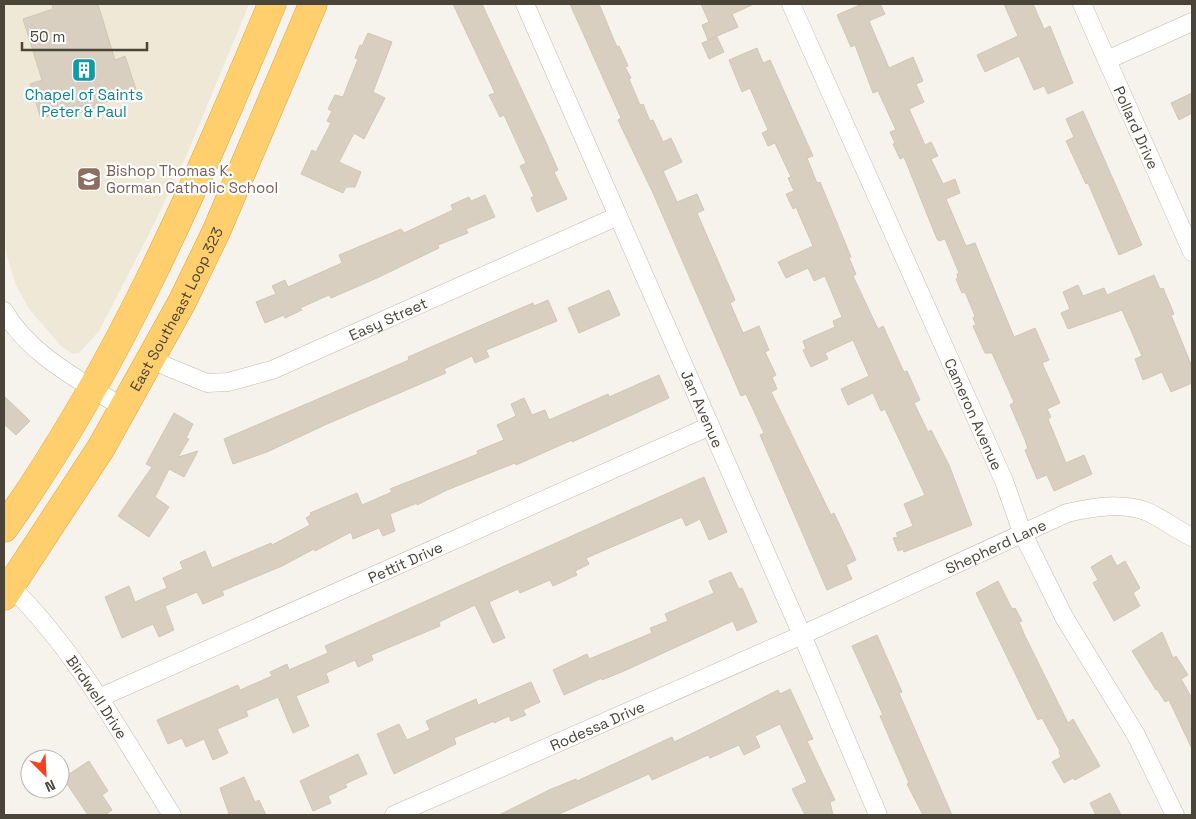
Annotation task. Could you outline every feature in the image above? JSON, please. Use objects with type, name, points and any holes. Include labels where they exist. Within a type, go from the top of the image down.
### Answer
[{"type":"highway","points":[[4,528],[92,388],[167,249],[272,4]]},
{"type":"highway","points":[[223,216],[212,216],[207,207],[291,4]]},
{"type":"highway","name":"East Southeast Loop 323","points":[[8,591],[124,409],[151,360],[223,216],[313,4]]},
{"type":"street","name":"Jan Avenue","points":[[525,4],[802,635],[878,815]]},
{"type":"street","name":"Cameron Avenue","points":[[791,4],[1004,481],[1022,532],[1064,616],[1136,735],[1176,815]]},
{"type":"street","name":"Pollard Drive","points":[[1082,4],[1192,252]]},
{"type":"street","points":[[1107,60],[1192,22]]},
{"type":"street","name":"Easy Street","points":[[151,360],[207,382],[228,382],[272,370],[618,216]]},
{"type":"street","points":[[4,311],[29,343],[124,409]]},
{"type":"street","name":"Pettit Drive","points":[[99,698],[710,426]]},
{"type":"street","name":"Shepherd Lane","points":[[802,635],[1022,532],[1067,513],[1093,507],[1120,506],[1147,512],[1192,537]]},
{"type":"street","name":"Birdwell Drive","points":[[8,591],[40,615],[99,698],[172,815]]},
{"type":"street","name":"Rodessa Drive","points":[[394,815],[802,635]]},
{"type":"shaded area","name":"Bishop Thomas K. Gorman Catholic School","points":[[4,4],[249,4],[188,152],[151,230],[99,331],[79,353],[73,354],[62,347],[29,309],[16,285],[6,253],[4,207]]},
{"type":"building","name":"Chapel of Saints Peter & Paul","points":[[52,4],[98,4],[115,60],[125,56],[136,89],[123,93],[124,96],[73,115],[72,112],[53,118],[52,115],[41,119],[30,84],[42,80],[23,19],[53,9]]},
{"type":"building","points":[[453,4],[482,4],[545,140],[558,170],[554,172],[567,199],[537,212],[531,198],[534,196],[520,166],[526,163],[504,115],[500,117],[489,95],[495,93]]},
{"type":"building","points":[[570,4],[599,4],[617,47],[619,46],[628,66],[625,67],[631,78],[629,79],[640,105],[643,104],[650,121],[653,120],[663,142],[671,138],[682,162],[663,171],[677,202],[697,194],[704,210],[697,213],[735,300],[730,303],[743,333],[759,326],[769,350],[765,352],[776,375],[772,377],[777,389],[771,392],[831,515],[834,513],[856,560],[846,565],[852,579],[827,590],[760,435],[764,433],[746,394],[741,396],[653,193],[618,120],[621,118]]},
{"type":"building","points":[[701,4],[754,4],[732,14],[738,27],[708,40],[702,25],[709,22]]},
{"type":"building","points":[[862,4],[880,4],[885,14],[869,21],[889,68],[913,57],[923,81],[916,84],[924,102],[909,109],[925,145],[931,142],[938,156],[931,159],[943,184],[955,179],[960,193],[946,199],[966,246],[975,243],[1014,337],[1035,328],[1049,360],[1042,363],[1060,403],[1047,409],[1051,417],[1048,419],[1066,463],[1084,455],[1092,474],[1054,491],[1047,475],[1037,479],[1025,450],[1028,449],[1025,440],[1010,405],[1014,402],[992,353],[985,353],[973,326],[976,325],[973,318],[975,316],[965,292],[962,293],[956,279],[959,273],[945,239],[939,241],[937,239],[904,157],[900,159],[893,144],[895,143],[890,132],[896,130],[878,91],[873,93],[855,45],[851,47],[837,15]]},
{"type":"building","points":[[1004,4],[1033,4],[1044,29],[1050,26],[1073,83],[1048,94],[1044,86],[1034,90],[1019,56],[985,72],[977,55],[1018,36]]},
{"type":"building","points":[[368,33],[392,42],[373,92],[385,98],[364,139],[354,133],[339,162],[361,172],[355,187],[346,187],[343,193],[301,174],[312,150],[316,152],[331,123],[327,121],[332,111],[328,109],[335,95],[343,97],[358,59],[355,58],[360,45],[362,46]]},
{"type":"building","points":[[717,37],[724,52],[709,59],[702,43]]},
{"type":"building","points":[[757,48],[763,63],[770,60],[813,156],[807,158],[817,183],[820,182],[851,257],[849,258],[856,274],[853,276],[878,329],[883,326],[904,372],[907,371],[920,400],[914,403],[928,432],[931,430],[949,465],[972,525],[904,552],[903,549],[898,551],[893,538],[898,537],[896,533],[913,526],[904,504],[925,495],[885,409],[881,411],[873,393],[848,405],[841,389],[869,376],[853,340],[825,353],[828,359],[811,367],[803,350],[806,349],[803,341],[835,327],[833,321],[842,317],[825,276],[814,281],[808,268],[786,278],[778,262],[813,246],[796,207],[793,209],[786,194],[794,191],[788,178],[791,177],[775,143],[768,146],[762,133],[768,130],[750,88],[742,92],[729,60]]},
{"type":"building","points":[[1192,93],[1192,113],[1179,120],[1171,103]]},
{"type":"building","points":[[1083,111],[1142,245],[1119,255],[1088,183],[1086,184],[1066,141],[1074,137],[1066,119]]},
{"type":"building","points":[[485,195],[495,217],[466,229],[468,233],[438,245],[439,248],[377,278],[331,298],[329,295],[300,308],[302,310],[285,318],[284,315],[265,323],[256,302],[276,294],[272,286],[285,280],[288,287],[342,263],[339,255],[401,229],[404,233],[453,210],[451,205],[469,197],[471,201]]},
{"type":"building","points":[[1154,275],[1160,289],[1163,288],[1174,314],[1171,315],[1192,367],[1192,383],[1171,392],[1162,372],[1143,380],[1135,359],[1142,356],[1122,310],[1068,329],[1061,313],[1070,309],[1063,292],[1078,285],[1083,296],[1104,288],[1107,295]]},
{"type":"building","points":[[609,290],[620,315],[579,333],[568,308]]},
{"type":"building","points":[[548,300],[557,321],[486,350],[489,357],[475,363],[472,356],[444,369],[446,373],[267,452],[233,464],[224,439],[409,360],[408,357],[500,317],[533,303],[534,306]]},
{"type":"building","points":[[659,375],[669,398],[572,442],[572,440],[516,465],[515,463],[447,490],[417,505],[417,503],[390,514],[395,531],[383,536],[379,528],[353,539],[351,532],[315,551],[314,549],[282,566],[222,591],[224,595],[203,604],[197,592],[165,606],[174,630],[159,637],[153,624],[122,638],[105,597],[129,586],[135,602],[167,588],[163,578],[183,569],[180,562],[205,551],[212,568],[271,543],[272,545],[310,525],[306,518],[311,515],[310,513],[357,493],[362,505],[392,492],[390,489],[478,454],[477,451],[504,440],[497,425],[516,416],[511,404],[524,398],[532,415],[545,410],[549,420],[608,394],[609,397]]},
{"type":"building","points":[[4,396],[30,421],[16,435],[4,424]]},
{"type":"building","points":[[174,413],[193,424],[186,438],[189,439],[178,457],[198,451],[184,477],[169,469],[155,497],[169,507],[149,537],[118,516],[152,467],[146,464]]},
{"type":"building","points":[[704,477],[727,532],[709,540],[700,519],[686,526],[682,517],[586,558],[589,564],[575,571],[577,575],[553,586],[550,580],[520,593],[518,589],[489,602],[505,638],[493,643],[475,605],[439,622],[440,626],[371,655],[373,660],[358,667],[355,660],[326,673],[329,682],[296,696],[309,726],[293,733],[278,697],[246,711],[248,716],[217,729],[228,753],[213,760],[204,739],[186,747],[182,738],[168,744],[157,720],[238,685],[240,690],[272,676],[270,672],[287,664],[289,670],[328,653],[325,646]]},
{"type":"building","points":[[1111,555],[1117,566],[1125,561],[1140,588],[1133,593],[1140,606],[1114,621],[1093,583],[1098,580],[1091,567]]},
{"type":"building","points":[[731,572],[739,589],[742,588],[757,622],[737,631],[733,621],[624,671],[602,680],[602,678],[564,695],[553,670],[587,654],[589,659],[652,633],[650,628],[668,621],[665,614],[714,593],[709,581]]},
{"type":"building","points":[[998,581],[1012,609],[1015,608],[1022,621],[1019,622],[1025,636],[1068,723],[1073,719],[1100,766],[1075,780],[1073,778],[1064,783],[1052,762],[1061,757],[1060,751],[1042,718],[1038,720],[976,593]]},
{"type":"building","points":[[1162,632],[1173,658],[1176,656],[1188,675],[1181,679],[1192,698],[1192,749],[1169,700],[1165,702],[1132,651]]},
{"type":"building","points":[[877,635],[902,692],[899,693],[952,815],[923,815],[907,784],[909,783],[880,716],[883,715],[852,646]]},
{"type":"building","points":[[531,682],[540,702],[523,710],[526,715],[511,721],[509,716],[454,738],[456,744],[394,774],[377,734],[399,724],[407,740],[430,730],[426,721],[476,699],[478,705]]},
{"type":"building","points":[[790,689],[813,739],[807,741],[835,800],[830,802],[833,815],[805,815],[792,789],[807,782],[780,724],[755,736],[760,747],[744,755],[739,745],[710,758],[708,755],[652,780],[649,774],[557,815],[499,815],[549,790],[576,779],[577,781],[672,737],[674,742],[778,690],[780,694]]},
{"type":"building","points":[[358,754],[367,774],[345,784],[347,787],[328,796],[331,803],[313,811],[300,781]]},
{"type":"building","points":[[89,761],[108,791],[102,795],[112,810],[105,815],[88,815],[70,788],[70,773]]},
{"type":"building","points":[[244,777],[255,802],[259,800],[266,815],[226,815],[229,814],[220,788]]},
{"type":"building","points":[[1110,793],[1121,815],[1096,815],[1090,803]]},
{"type":"place","name":"Chapel of Saints Peter & Paul","points":[[84,70]]},
{"type":"place","name":"Bishop Thomas K. Gorman Catholic School","points":[[89,179]]}]
